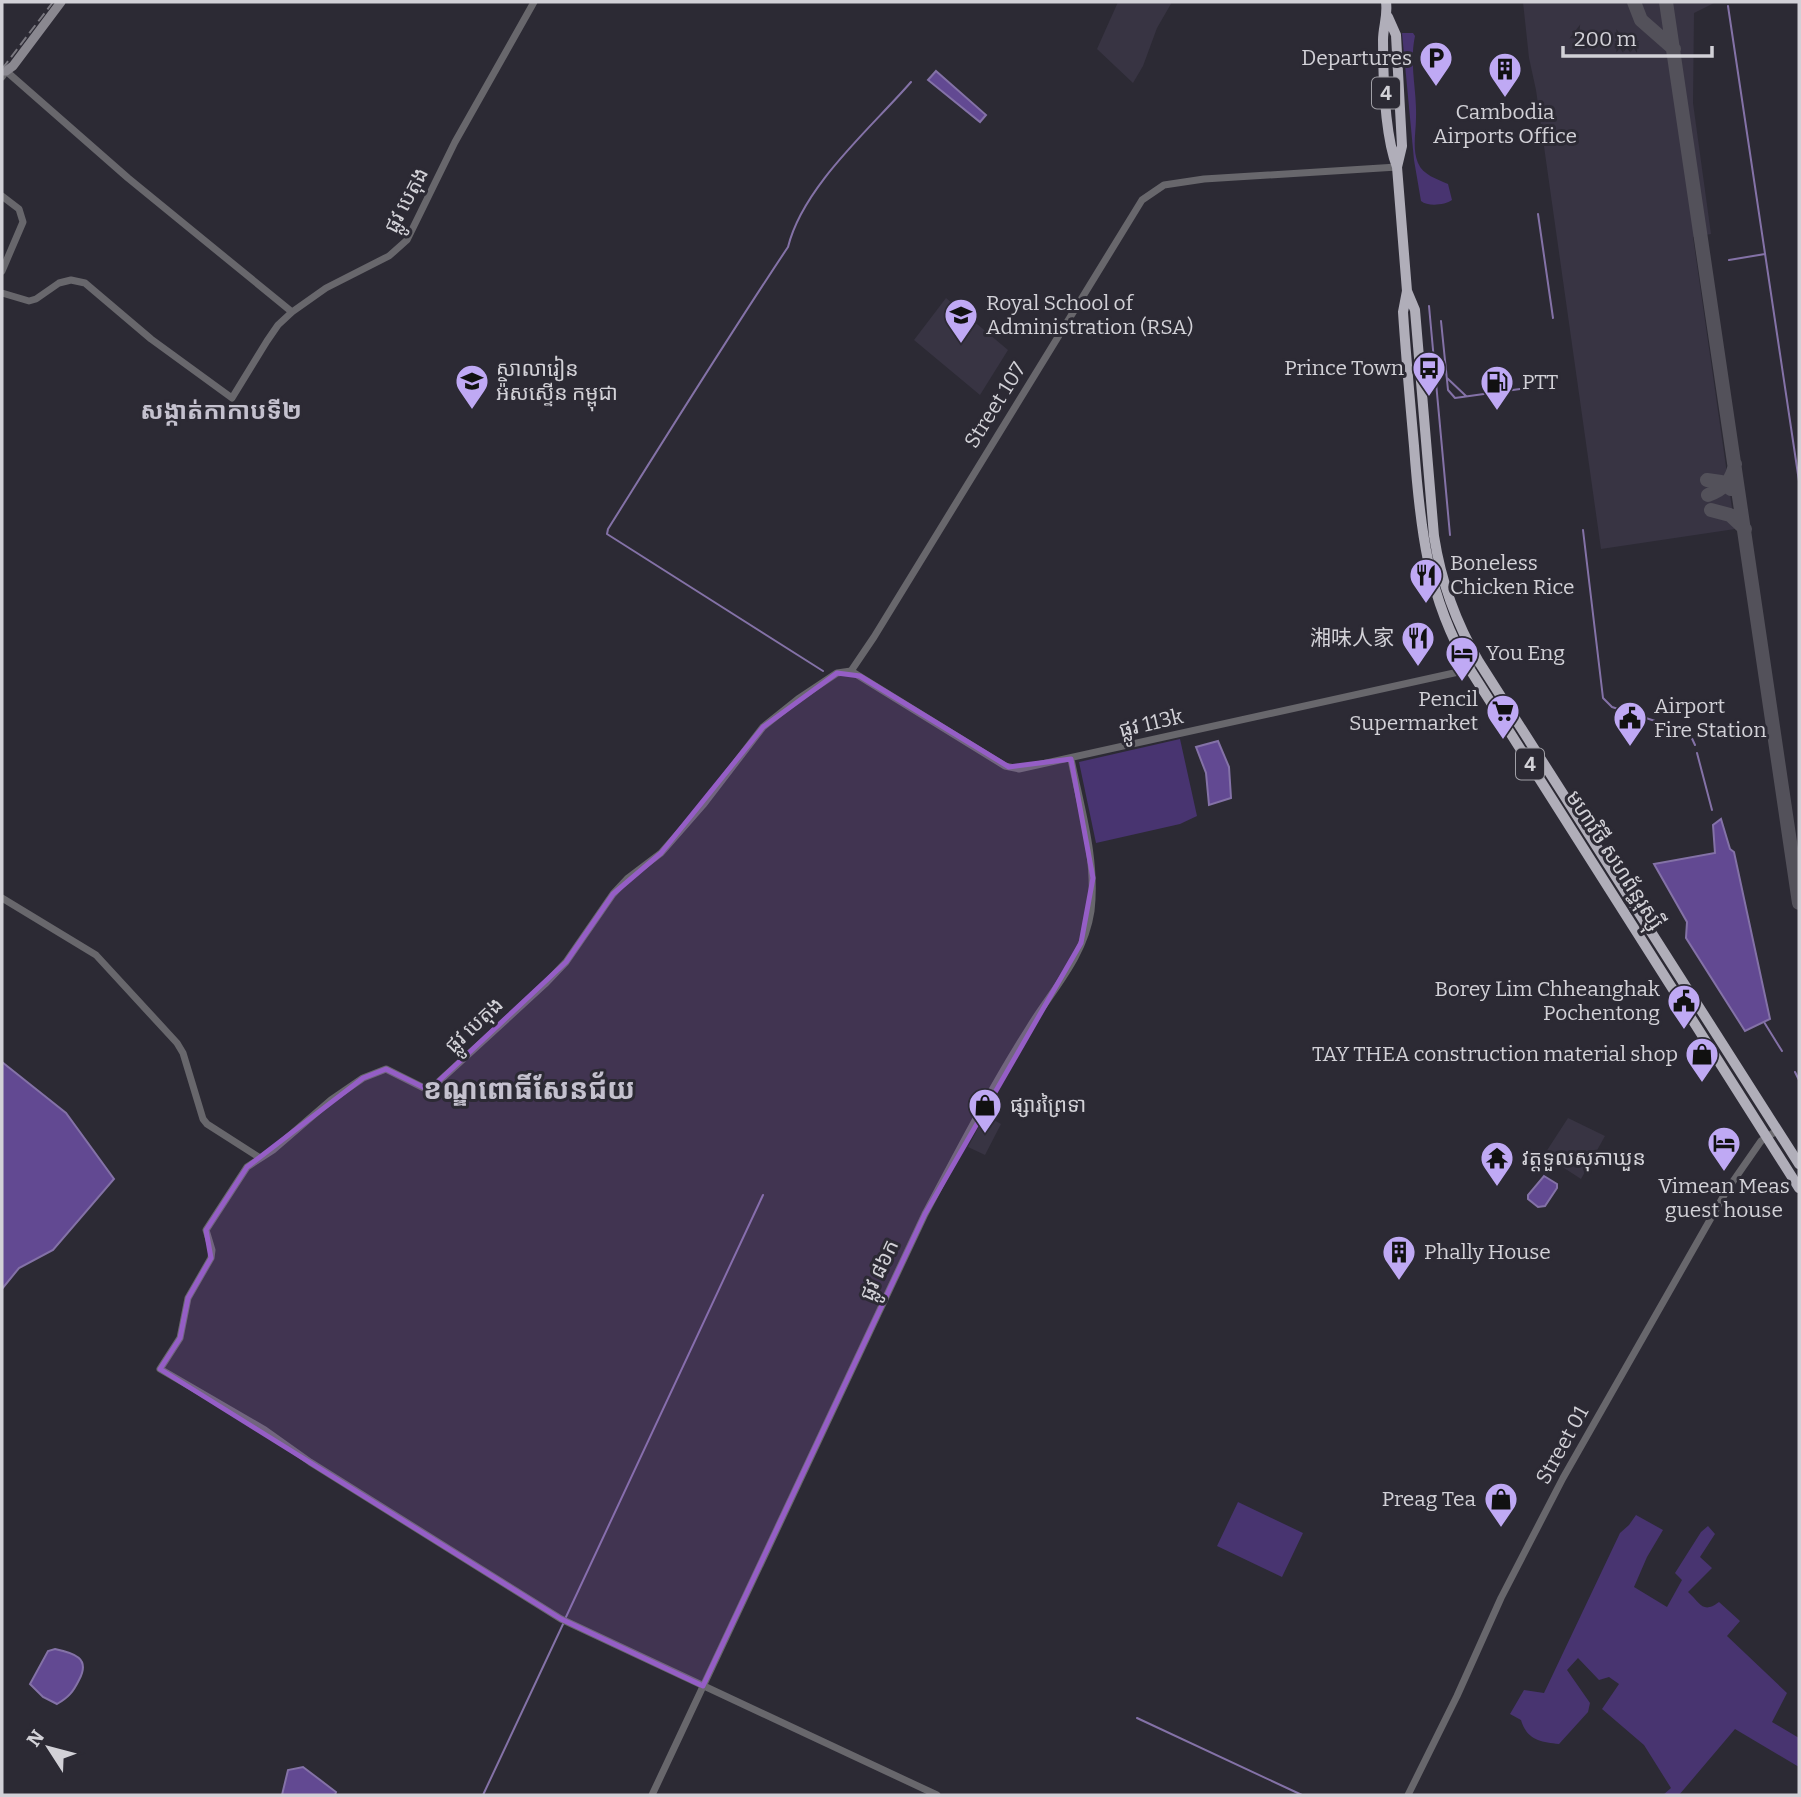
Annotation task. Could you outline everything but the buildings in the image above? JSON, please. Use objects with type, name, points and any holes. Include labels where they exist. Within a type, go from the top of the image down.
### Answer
[{"type":"highway","name":"មហាវិថី សហព័ន្ធរុស្ស៊ី","points":[[1387,2],[1388,17],[1383,37],[1388,129],[1390,148],[1397,167],[1407,290],[1402,312],[1422,538],[1442,615],[1469,668],[1799,1188]]},
{"type":"highway","name":"មហាវិថី សហព័ន្ធរុស្ស៊ី","points":[[1407,290],[1416,310],[1436,548],[1453,609],[1479,662],[1799,1164]]},
{"type":"main road","points":[[3,73],[13,66],[61,2]]},
{"type":"street","name":"ផ្លូវ បេតុង","points":[[2,293],[29,300],[36,299],[59,283],[71,280],[85,283],[151,339],[232,398],[267,341],[292,312],[326,288],[389,256],[407,240],[460,133],[534,2]]},
{"type":"street","points":[[3,73],[292,312]]},
{"type":"street","name":"Street 107","points":[[851,671],[1142,200],[1164,185],[1204,179],[1397,167]]},
{"type":"street","points":[[2,196],[19,209],[23,222],[2,271]]},
{"type":"street","name":"ផ្លូវ 113k","points":[[851,671],[1009,768],[1025,768],[1464,671],[1479,662]]},
{"type":"street","name":"ផ្លូវ បេតុង","points":[[703,1686],[564,1620],[310,1462],[265,1430],[160,1368],[180,1338],[188,1298],[211,1258],[212,1250],[206,1234],[208,1226],[241,1174],[273,1150],[321,1107],[363,1078],[386,1069],[426,1089],[435,1085],[566,962],[613,894],[628,878],[661,853],[763,727],[837,673],[851,671]]},
{"type":"street","name":"ផ្លូវ ៨៦ក","points":[[652,1795],[925,1214],[1029,1027],[1071,969],[1090,914],[1093,878],[1090,848],[1071,759]]},
{"type":"street","points":[[2,898],[96,955],[183,1052],[203,1119],[207,1124],[260,1158]]},
{"type":"street","name":"Street 01","points":[[1408,1795],[1501,1598],[1563,1478],[1727,1190],[1761,1141],[1778,1130]]},
{"type":"street","points":[[703,1686],[937,1795]]},
{"type":"highlighted area","points":[[837,673],[860,676],[1009,767],[1071,759],[1093,878],[1081,943],[925,1214],[703,1686],[561,1619],[160,1369],[180,1338],[188,1298],[211,1258],[206,1230],[247,1167],[363,1078],[386,1069],[429,1090],[566,962],[613,894],[661,853],[763,727]]},
{"type":"shaded area","points":[[1118,2],[1172,2],[1157,28],[1143,66],[1133,83],[1097,49]]},
{"type":"shaded area","points":[[1523,2],[1716,2],[1694,13],[1693,103],[1711,234],[1693,237],[1735,529],[1601,549]]},
{"type":"shaded area","points":[[1402,33],[1413,33],[1415,36],[1413,57],[1416,157],[1423,171],[1448,184],[1452,200],[1445,203],[1432,205],[1421,201],[1414,160]]},
{"type":"shaded area","points":[[936,71],[986,115],[980,122],[928,80]]},
{"type":"shaded area","name":"Royal School of Administration (RSA)","points":[[946,298],[1008,350],[980,395],[914,340]]},
{"type":"shaded area","points":[[1180,739],[1197,816],[1180,824],[1096,843],[1079,762]]},
{"type":"shaded area","points":[[1218,741],[1229,767],[1231,798],[1209,805],[1206,773],[1196,747]]},
{"type":"shaded area","points":[[1721,819],[1730,849],[1734,852],[1770,1019],[1745,1031],[1686,938],[1687,922],[1654,864],[1715,853],[1713,825]]},
{"type":"shaded area","points":[[2,1062],[66,1113],[114,1179],[53,1250],[19,1268],[2,1289]]},
{"type":"shaded area","name":"ផ្សារព្រៃទា","points":[[985,1115],[1001,1124],[985,1155],[968,1147]]},
{"type":"shaded area","points":[[1568,1118],[1605,1136],[1581,1179],[1544,1155]]},
{"type":"shaded area","points":[[1544,1176],[1557,1184],[1557,1188],[1545,1206],[1538,1207],[1528,1199],[1528,1195]]},
{"type":"shaded area","points":[[1238,1502],[1303,1533],[1282,1577],[1217,1546]]},
{"type":"shaded area","points":[[1636,1515],[1663,1530],[1634,1587],[1667,1607],[1682,1580],[1675,1573],[1701,1532],[1708,1526],[1715,1534],[1700,1557],[1712,1568],[1688,1592],[1699,1604],[1706,1607],[1719,1602],[1740,1621],[1727,1636],[1787,1693],[1772,1722],[1799,1738],[1799,1767],[1735,1729],[1679,1795],[1663,1795],[1671,1788],[1644,1745],[1602,1709],[1619,1684],[1609,1677],[1599,1680],[1578,1658],[1567,1670],[1590,1703],[1588,1712],[1559,1744],[1535,1739],[1527,1732],[1521,1720],[1510,1714],[1524,1690],[1544,1693],[1620,1533]]},
{"type":"shaded area","points":[[55,1649],[79,1658],[83,1666],[73,1691],[57,1704],[43,1697],[30,1684],[48,1651]]},
{"type":"shaded area","points":[[303,1767],[336,1792],[335,1795],[282,1795],[288,1770]]},
{"type":"waterway","points":[[1728,6],[1799,481]]},
{"type":"waterway","points":[[823,671],[607,534],[788,247],[808,202],[840,159],[911,82]]},
{"type":"waterway","points":[[1538,214],[1553,318]]},
{"type":"waterway","points":[[1729,260],[1765,254]]},
{"type":"waterway","points":[[1429,306],[1450,535]]},
{"type":"waterway","points":[[1441,321],[1448,390],[1455,398],[1520,389]]},
{"type":"waterway","points":[[1447,378],[1466,396]]},
{"type":"waterway","points":[[1583,530],[1603,698],[1612,707],[1689,732],[1695,745]]},
{"type":"waterway","points":[[1697,753],[1712,810]]},
{"type":"waterway","points":[[1764,1022],[1782,1051]]},
{"type":"waterway","points":[[1795,1072],[1799,1080]]},
{"type":"waterway","points":[[566,1617],[763,1195]]},
{"type":"waterway","points":[[483,1795],[564,1622]]},
{"type":"waterway","points":[[1137,1718],[1302,1795]]},
{"type":"taxiway","points":[[1634,2],[1641,20],[1674,49]]},
{"type":"taxiway","points":[[1666,2],[1799,903]]},
{"type":"taxiway","points":[[1708,495],[1726,484],[1735,464]]},
{"type":"taxiway","points":[[1707,480],[1721,482],[1731,489]]},
{"type":"taxiway","points":[[1711,510],[1730,515],[1745,529]]},
{"type":"railway","points":[[2,69],[53,2]]},
{"type":"place","name":"Departures","points":[[1436,88]]},
{"type":"place","name":"Cambodia Airports Office","points":[[1505,99]]},
{"type":"place","name":"Royal School of Administration (RSA)","points":[[961,345]]},
{"type":"place","name":"Prince Town","points":[[1429,398]]},
{"type":"place","name":"សាលារៀន អ៉ិសស្ទើន កម្ពុជា","points":[[472,411]]},
{"type":"place","name":"PTT","points":[[1497,412]]},
{"type":"place","name":"Boneless Chicken Rice","points":[[1426,605]]},
{"type":"place","name":"湘味人家","points":[[1418,668]]},
{"type":"place","name":"You Eng","points":[[1462,683]]},
{"type":"place","name":"Pencil Supermarket","points":[[1503,741]]},
{"type":"place","name":"Airport Fire Station","points":[[1630,748]]},
{"type":"place","name":"Borey Lim Chheanghak Pochentong","points":[[1684,1031]]},
{"type":"place","name":"TAY THEA construction material shop","points":[[1702,1084]]},
{"type":"place","name":"ផ្សារព្រៃទា","points":[[985,1135]]},
{"type":"place","name":"Vimean Meas guest house","points":[[1724,1173]]},
{"type":"place","name":"វត្តទួលសុភាឃួន","points":[[1497,1188]]},
{"type":"place","name":"Phally House","points":[[1399,1282]]},
{"type":"place","name":"Preag Tea","points":[[1501,1529]]},
{"type":"district","name":"សង្កាត់កាកាបទី២","points":[[221,411]]},
{"type":"district","name":"ខណ្ឌពោធិ៍សែនជ័យ","points":[[529,1089]]}]
